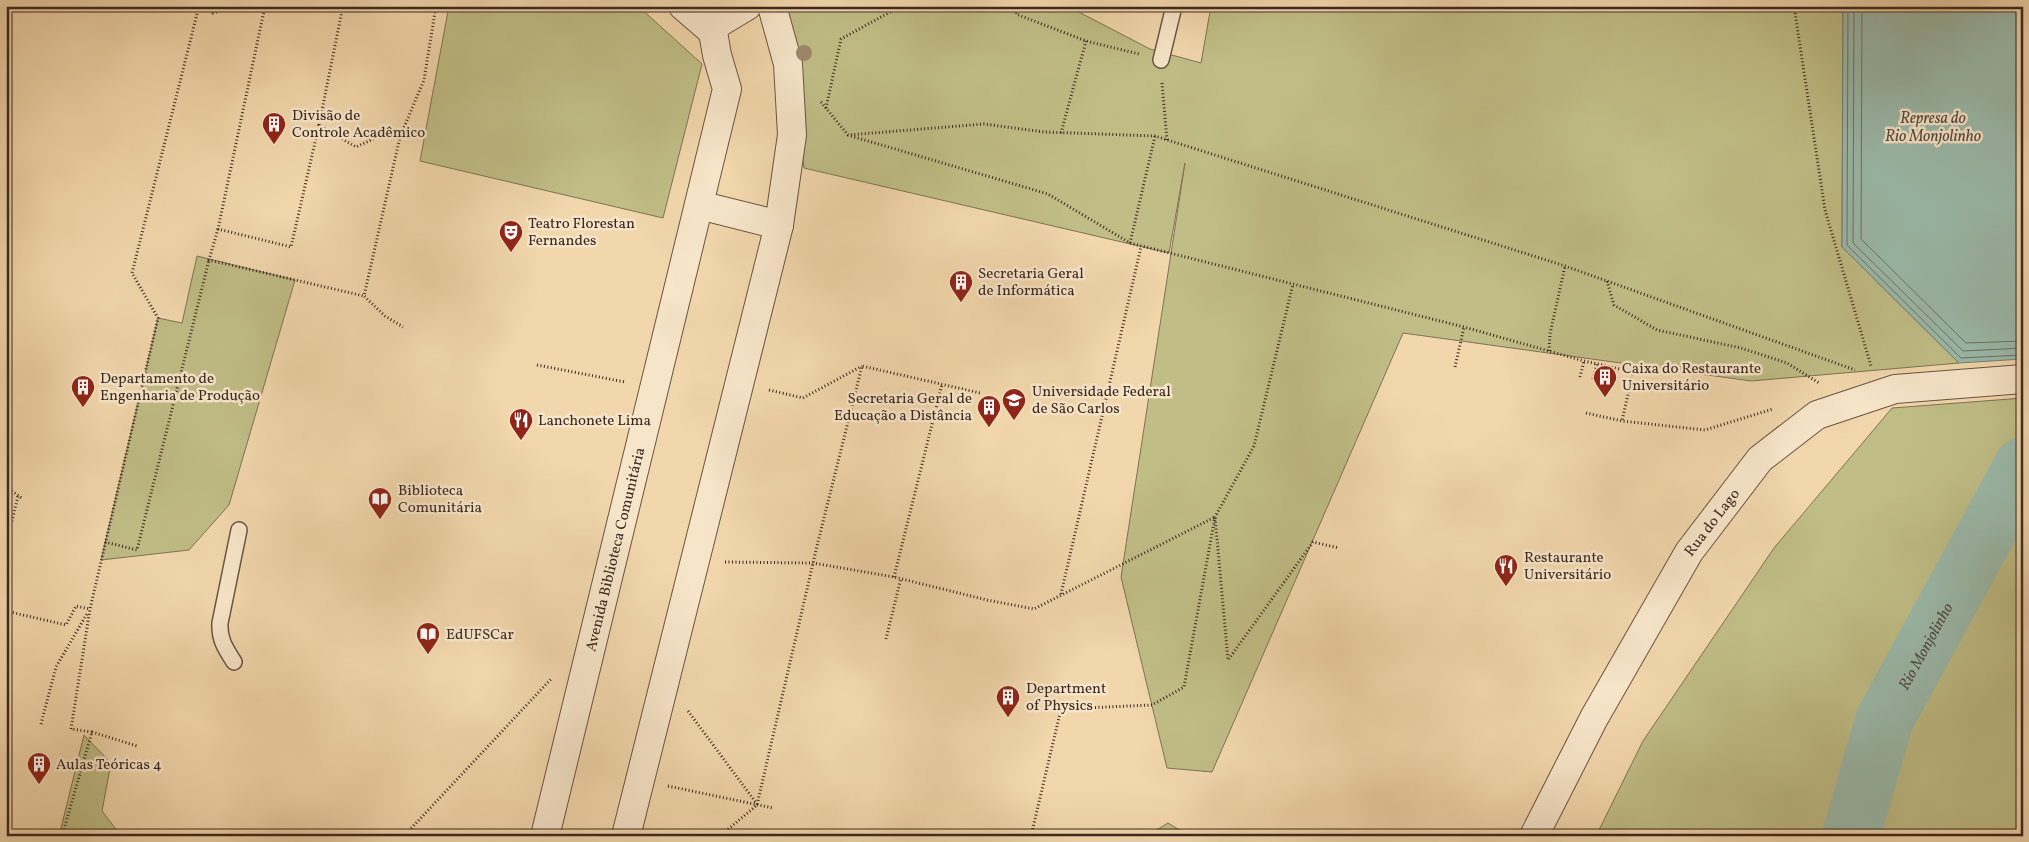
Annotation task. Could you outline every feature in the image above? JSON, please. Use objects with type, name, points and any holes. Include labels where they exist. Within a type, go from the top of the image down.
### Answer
[{"type":"street","points":[[683,6],[713,32],[717,24],[748,6]]},
{"type":"street","points":[[626,836],[778,225],[792,135],[788,64],[772,6]]},
{"type":"street","name":"Avenida Biblioteca Comunitária","points":[[545,836],[727,89],[717,55],[713,32]]},
{"type":"street","points":[[699,205],[778,225]]},
{"type":"street","name":"Rua do Lago","points":[[1534,836],[1594,718],[1689,552],[1760,459],[1817,416],[1895,389],[1963,382],[2023,379]]},
{"type":"lane","points":[[1161,60],[1174,6]]},
{"type":"lane","points":[[234,662],[223,645],[219,633],[240,530]]},
{"type":"path","points":[[136,746],[92,732],[71,728],[90,609],[158,318],[132,273],[199,6]]},
{"type":"path","points":[[210,6],[212,12],[239,6]]},
{"type":"path","points":[[105,542],[137,550],[208,260],[218,229],[265,6]]},
{"type":"path","points":[[218,229],[291,247],[319,125],[343,6]]},
{"type":"path","points":[[364,296],[400,137],[424,80],[436,6]]},
{"type":"path","points":[[826,108],[841,39],[901,6]]},
{"type":"path","points":[[1018,6],[1016,14],[1086,41],[1161,60],[1167,140]]},
{"type":"path","points":[[1794,6],[1825,210],[1872,367]]},
{"type":"path","points":[[1061,133],[1086,41]]},
{"type":"path","points":[[820,101],[848,135],[1048,194],[1130,243],[1141,247],[1464,327],[1584,361],[1633,372],[1622,421]]},
{"type":"path","points":[[848,135],[984,124],[1061,133],[1155,136],[1565,266],[1856,370]]},
{"type":"path","points":[[319,125],[356,147],[386,133],[400,137]]},
{"type":"path","points":[[1130,243],[1155,136]]},
{"type":"path","points":[[1060,595],[1141,247]]},
{"type":"path","points":[[208,260],[364,296],[385,316],[402,327]]},
{"type":"path","points":[[1549,351],[1550,334],[1565,266]]},
{"type":"path","points":[[1607,281],[1614,305],[1657,330],[1742,348],[1787,363],[1824,386]]},
{"type":"path","points":[[1031,836],[1061,709],[1152,705],[1184,687],[1215,517],[1254,446],[1293,284]]},
{"type":"path","points":[[1455,367],[1464,327]]},
{"type":"path","points":[[1580,377],[1584,361]]},
{"type":"path","points":[[1593,379],[1597,364]]},
{"type":"path","points":[[537,365],[654,388]]},
{"type":"path","points":[[720,836],[757,805],[862,366]]},
{"type":"path","points":[[739,383],[803,398],[862,366],[980,393]]},
{"type":"path","points":[[1611,381],[1614,368]]},
{"type":"path","points":[[894,577],[942,384]]},
{"type":"path","points":[[1586,413],[1622,421],[1705,430],[1780,407]]},
{"type":"path","points":[[6,487],[23,499]]},
{"type":"path","points":[[6,545],[18,496]]},
{"type":"path","points":[[694,562],[814,563],[900,578],[988,600],[1034,609],[1183,535],[1215,517]]},
{"type":"path","points":[[1215,517],[1228,660],[1313,542],[1340,548]]},
{"type":"path","points":[[886,639],[900,578]]},
{"type":"path","points":[[6,611],[66,625],[76,606],[90,609]]},
{"type":"path","points":[[41,724],[56,667],[90,609]]},
{"type":"path","points":[[404,836],[554,676]]},
{"type":"path","points":[[665,680],[757,805]]},
{"type":"path","points":[[62,836],[92,732]]},
{"type":"path","points":[[640,780],[773,808]]},
{"type":"shaded area","points":[[449,6],[638,6],[702,64],[663,218],[420,161]]},
{"type":"shaded area","points":[[772,6],[1059,6],[1077,11],[1150,49],[1201,63],[1211,6],[1843,6],[1842,247],[1959,363],[1751,381],[1403,333],[1212,772],[1167,768],[1121,577],[1185,163],[1169,253],[804,168],[800,134]]},
{"type":"shaded area","points":[[197,256],[295,280],[229,505],[189,550],[101,560],[158,318],[182,323]]},
{"type":"shaded area","points":[[2023,398],[2023,836],[1596,836],[1643,741],[1774,548],[1892,408]]},
{"type":"shaded area","points":[[84,735],[111,763],[102,811],[121,836],[59,836]]},
{"type":"shaded area","points":[[1168,823],[1189,836],[1147,836]]},
{"type":"water","name":"Represa do Rio Monjolinho","points":[[1843,6],[2023,6],[2023,359],[1959,363],[1842,247]]},
{"type":"waterway","name":"Rio Monjolinho","points":[[1851,836],[1884,721],[2023,466]]},
{"type":"place","name":"Divisão de Controle Acadêmico","points":[[274,145]]},
{"type":"place","name":"Teatro Florestan Fernandes","points":[[511,253]]},
{"type":"place","name":"Secretaria Geral de Informática","points":[[961,303]]},
{"type":"place","name":"Caixa do Restaurante Universitário","points":[[1605,398]]},
{"type":"place","name":"Departamento de Engenharia de Produção","points":[[83,408]]},
{"type":"place","name":"Universidade Federal de São Carlos","points":[[1014,421]]},
{"type":"place","name":"Secretaria Geral de Educação a Distância","points":[[989,428]]},
{"type":"place","name":"Lanchonete Lima","points":[[521,441]]},
{"type":"place","name":"Biblioteca Comunitária","points":[[380,520]]},
{"type":"place","name":"Restaurante Universitário","points":[[1506,587]]},
{"type":"place","name":"EdUFSCar","points":[[428,655]]},
{"type":"place","name":"Department of Physics","points":[[1008,718]]},
{"type":"place","name":"Aulas Teóricas 4","points":[[39,785]]}]
